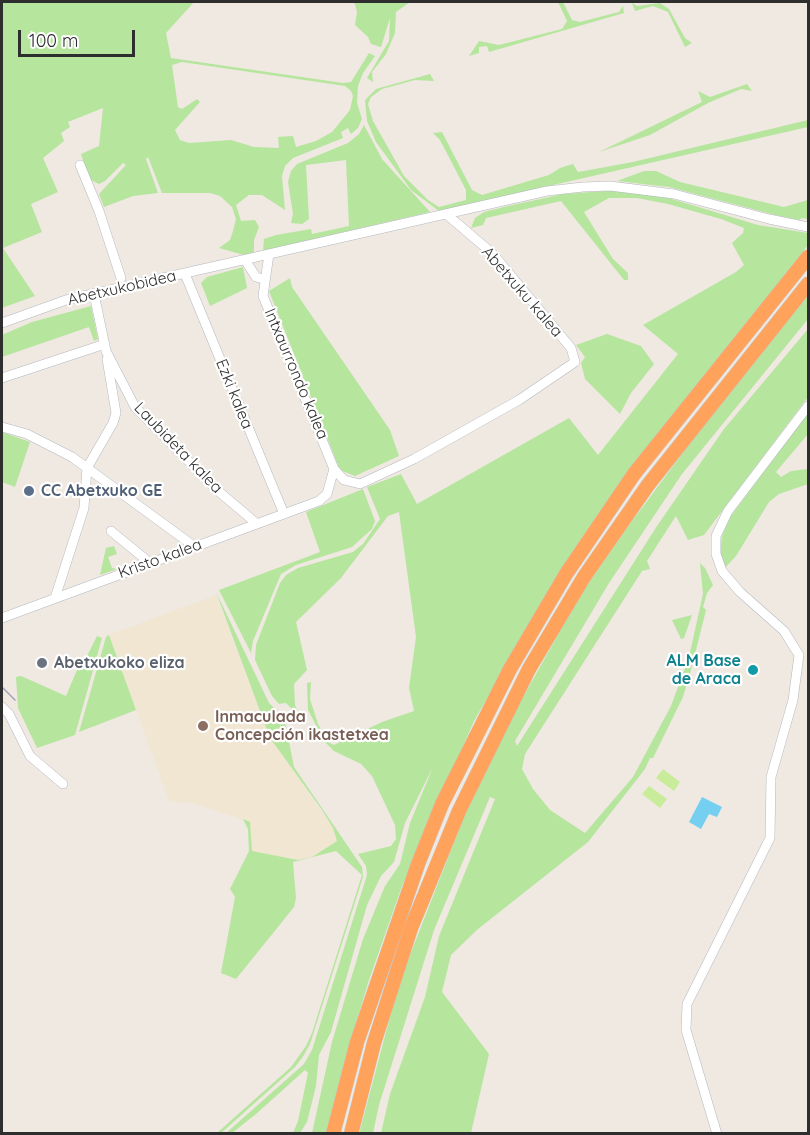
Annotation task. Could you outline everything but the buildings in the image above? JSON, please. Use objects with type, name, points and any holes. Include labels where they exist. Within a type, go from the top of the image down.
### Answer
[{"type":"highway","points":[[333,1134],[357,1042],[418,864],[442,804],[510,669],[566,574],[634,474],[808,257]]},
{"type":"highway","points":[[351,1134],[374,1043],[415,919],[459,811],[520,687],[585,577],[648,485],[808,284]]},
{"type":"street","points":[[80,165],[99,211],[121,278]]},
{"type":"street","name":"Abetxukobidea","points":[[2,322],[46,306],[94,294],[547,191],[610,186],[674,194],[804,226]]},
{"type":"street","name":"Abetxuku kalea","points":[[334,469],[344,480],[360,484],[414,459],[519,400],[575,362],[571,348],[492,254],[446,214]]},
{"type":"street","name":"Intxaurrondo kalea","points":[[269,255],[268,271],[263,279],[263,296],[334,469]]},
{"type":"street","points":[[245,260],[256,277],[263,279]]},
{"type":"street","name":"Ezki kalea","points":[[185,274],[284,514]]},
{"type":"street","name":"Laubideta kalea","points":[[94,294],[106,347],[135,407],[217,490],[256,523]]},
{"type":"street","points":[[2,378],[106,347],[116,413],[113,423],[87,468],[84,508],[55,598]]},
{"type":"street","points":[[717,1134],[686,1030],[687,1004],[770,838],[771,777],[793,700],[799,655],[784,631],[740,592],[722,571],[716,554],[716,536],[728,511],[808,406]]},
{"type":"street","points":[[2,427],[27,434],[87,468],[195,547]]},
{"type":"street","name":"Kristo kalea","points":[[2,618],[319,501],[329,489],[334,469]]},
{"type":"street","points":[[111,531],[150,563]]},
{"type":"street","points":[[2,707],[9,714],[30,756],[63,784]]},
{"type":"shaded area","name":"Inmaculada Concepción ikastetxea","points":[[216,595],[270,738],[333,828],[337,841],[312,857],[298,860],[251,851],[250,822],[192,803],[169,801],[109,635]]},
{"type":"green space","points":[[2,2],[194,2],[166,33],[171,58],[343,83],[351,82],[369,53],[375,56],[363,73],[358,86],[357,103],[362,119],[358,128],[351,134],[348,128],[341,132],[343,138],[293,158],[285,166],[282,176],[285,210],[262,195],[249,195],[236,205],[241,221],[255,220],[259,227],[254,240],[254,253],[244,255],[219,248],[230,240],[233,231],[236,219],[232,207],[220,196],[210,193],[162,193],[148,157],[146,159],[158,193],[133,196],[104,207],[99,194],[126,165],[123,163],[99,184],[89,179],[81,154],[99,146],[103,108],[68,122],[70,127],[61,133],[64,141],[43,158],[58,192],[31,204],[42,232],[3,248],[35,296],[2,308]],"holes":[[[182,62],[345,86],[353,96],[350,110],[332,132],[316,141],[296,147],[293,136],[278,137],[279,148],[254,147],[231,140],[189,143],[180,140],[175,130],[200,102],[197,99],[182,109],[178,107],[172,65]]]},
{"type":"green space","points":[[351,2],[410,2],[396,12],[395,33],[386,54],[372,72],[373,82],[367,78],[389,41],[390,18],[381,47],[371,44],[368,37],[355,25],[357,12],[355,4]]},
{"type":"green space","points":[[558,2],[563,2],[572,20],[580,22],[619,12],[623,6],[624,13],[489,52],[487,46],[479,47],[479,53],[469,56],[479,41],[499,45],[562,29],[567,21]]},
{"type":"green space","points":[[632,3],[637,6],[660,3],[669,9],[685,38],[692,43],[685,47],[668,12],[653,6],[635,11]]},
{"type":"green space","points":[[430,74],[434,81],[415,80],[382,89],[371,97],[368,104],[373,121],[404,176],[428,200],[439,207],[466,200],[466,190],[440,140],[433,133],[442,132],[472,190],[482,195],[549,175],[573,164],[578,172],[633,162],[808,120],[808,127],[439,211],[411,190],[376,142],[367,121],[365,100],[376,89]]},
{"type":"green space","points":[[747,84],[752,91],[741,89],[708,103],[650,135],[599,152],[702,102],[698,91],[710,97]]},
{"type":"green space","points":[[364,125],[382,159],[430,212],[263,251],[264,239],[276,235],[311,229],[312,234],[349,226],[346,160],[306,165],[309,219],[302,224],[291,223],[293,214],[288,182],[291,171],[297,164],[348,143],[359,134]]},
{"type":"green space","points":[[644,171],[656,171],[680,182],[784,207],[808,200],[808,219],[799,220],[779,216],[669,187],[617,181]]},
{"type":"green space","points":[[620,190],[662,196],[758,225],[808,233],[808,245],[612,495],[562,568],[474,721],[402,886],[349,1046],[328,1133],[312,1133],[332,1042],[363,939],[385,886],[400,864],[410,823],[433,767],[405,823],[394,862],[381,876],[367,905],[331,1032],[319,1055],[316,1086],[307,1122],[300,1133],[293,1133],[298,1121],[308,1073],[305,1070],[256,1114],[232,1133],[225,1134],[304,1064],[312,1050],[367,875],[366,866],[358,854],[391,846],[396,839],[395,825],[372,776],[361,764],[334,751],[325,742],[308,710],[307,683],[311,682],[310,699],[318,724],[328,742],[334,745],[382,722],[414,711],[409,688],[416,637],[399,512],[388,516],[341,578],[296,622],[307,670],[294,684],[295,705],[300,717],[286,703],[279,704],[272,696],[255,660],[256,645],[280,583],[286,575],[298,568],[353,552],[363,544],[380,519],[367,487],[401,474],[417,504],[569,418],[598,455],[678,354],[643,325],[736,272],[744,265],[732,243],[743,233],[744,228],[668,204],[637,198],[609,198],[584,212],[613,259],[628,273],[628,280],[624,280],[561,201],[486,218],[483,225],[471,228],[475,218],[484,212],[563,194]]},
{"type":"green space","points":[[243,267],[247,288],[210,306],[201,283],[207,277]]},
{"type":"green space","points":[[290,278],[292,287],[390,430],[399,456],[355,476],[340,470],[269,291]]},
{"type":"green space","points":[[808,296],[808,319],[682,474],[609,583],[515,741],[517,746],[657,526],[724,429],[808,329],[808,397],[704,535],[688,540],[676,516],[647,561],[650,569],[642,571],[525,754],[522,769],[533,789],[550,810],[585,833],[633,777],[671,706],[689,657],[703,594],[700,563],[713,585],[707,593],[703,607],[706,610],[683,697],[653,758],[650,758],[645,769],[588,842],[478,929],[451,955],[442,992],[489,1054],[471,1133],[381,1133],[390,1094],[425,997],[439,936],[495,799],[490,797],[434,930],[379,1105],[373,1133],[359,1134],[399,983],[464,817],[504,731],[581,594],[627,528],[723,399]]},
{"type":"green space","points":[[91,306],[98,339],[94,341],[89,327],[2,357],[2,335],[32,322]]},
{"type":"green space","points":[[607,334],[641,346],[654,364],[631,393],[620,414],[585,379],[581,363],[585,357],[576,345]]},
{"type":"green space","points":[[808,413],[808,434],[776,472],[781,477],[791,471],[808,469],[808,484],[779,494],[769,502],[736,556],[724,569],[720,551],[722,536],[730,517]]},
{"type":"green space","points":[[2,432],[30,442],[15,487],[2,482]]},
{"type":"green space","points":[[363,489],[375,521],[372,529],[352,547],[296,565],[281,574],[253,641],[251,653],[219,590],[320,552],[306,512]]},
{"type":"green space","points":[[114,546],[117,554],[108,557],[112,568],[117,569],[100,575],[106,548]]},
{"type":"green space","points":[[216,592],[269,703],[284,717],[294,767],[362,867],[363,877],[310,1044],[304,1055],[295,1067],[220,1134],[217,1133],[291,1067],[306,1046],[362,875],[336,851],[293,862],[296,898],[294,907],[236,979],[221,973],[235,897],[230,889],[249,851],[248,829],[243,819],[250,822],[252,851],[298,860],[312,857],[337,841],[333,828],[322,810],[270,738]]},
{"type":"green space","points":[[692,615],[684,638],[681,639],[672,620]]},
{"type":"green space","points":[[109,635],[136,710],[79,732],[106,637]]},
{"type":"green space","points":[[97,636],[102,638],[75,735],[37,748],[18,708],[16,677],[21,676],[66,696],[79,665],[76,661],[87,656]]},
{"type":"green space","points":[[663,769],[680,782],[674,791],[656,778]]},
{"type":"green space","points":[[649,786],[667,799],[660,808],[642,794]]},
{"type":"water","points":[[702,797],[722,807],[717,817],[709,814],[701,829],[689,822]]},
{"type":"tram line","points":[[2,687],[15,700]]},
{"type":"place","name":"CC Abetxuko GE","points":[[29,491]]},
{"type":"place","name":"Abetxukoko eliza","points":[[42,663]]},
{"type":"place","name":"ALM Base de Araca","points":[[753,670]]},
{"type":"place","name":"Inmaculada Concepción ikastetxea","points":[[203,726]]}]
